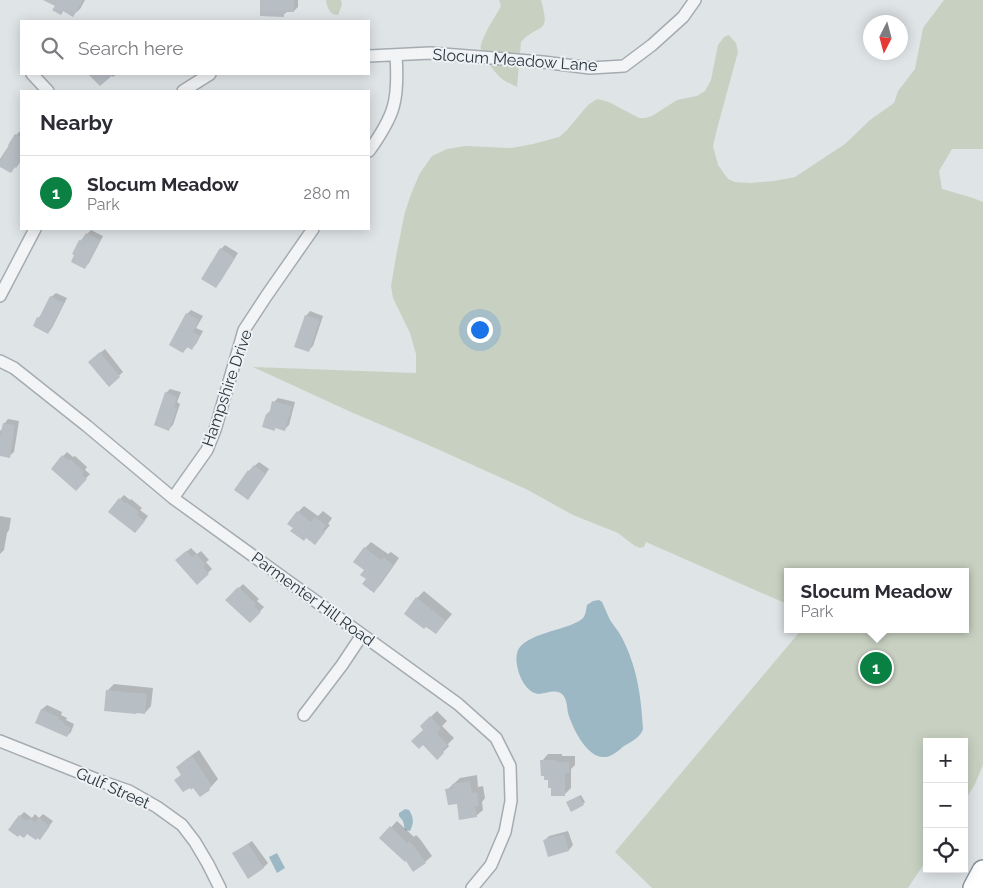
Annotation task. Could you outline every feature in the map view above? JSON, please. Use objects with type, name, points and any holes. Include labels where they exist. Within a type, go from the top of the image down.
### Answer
[{"type":"highway","points":[[974,888],[983,871]]},
{"type":"street","name":"Slocum Meadow Lane","points":[[370,56],[430,52],[590,68],[624,66],[652,45],[683,17],[695,0]]},
{"type":"street","points":[[370,149],[386,125],[394,107],[397,88],[396,55]]},
{"type":"street","points":[[33,75],[47,90]]},
{"type":"street","points":[[185,90],[208,75]]},
{"type":"street","points":[[0,296],[34,230]]},
{"type":"street","name":"Hampshire Drive","points":[[174,498],[207,450],[215,430],[244,330],[266,295],[312,230]]},
{"type":"street","name":"Parmenter Hill Road","points":[[0,361],[14,368],[174,498],[458,704],[496,738],[510,766],[511,800],[505,832],[491,865],[472,888]]},
{"type":"street","points":[[304,716],[362,635]]},
{"type":"street","name":"Gulf Street","points":[[0,740],[102,782],[129,791],[157,807],[182,826],[195,842],[220,888]]},
{"type":"green space","points":[[326,0],[341,0],[342,5],[338,15],[333,14],[329,10]]},
{"type":"green space","points":[[499,0],[541,0],[544,11],[545,19],[542,27],[521,42],[517,87],[499,76],[481,52],[485,35],[501,6]]},
{"type":"green space","points":[[944,0],[983,0],[983,149],[952,149],[939,171],[942,189],[983,202],[983,765],[968,795],[968,738],[923,738],[923,865],[908,888],[652,888],[615,852],[799,633],[969,633],[969,568],[784,568],[784,603],[646,542],[644,547],[635,546],[618,533],[573,515],[526,489],[253,367],[416,373],[416,354],[410,333],[393,298],[391,286],[405,212],[411,194],[420,173],[432,156],[447,149],[465,146],[512,148],[559,137],[588,105],[597,99],[609,102],[639,118],[652,116],[677,100],[697,96],[705,91],[711,80],[718,45],[724,37],[729,35],[736,43],[738,52],[713,146],[718,165],[728,179],[735,182],[774,181],[795,177],[845,144],[870,120],[894,103],[898,91],[915,69],[923,28]]},
{"type":"water","points":[[599,600],[602,602],[610,620],[621,636],[631,658],[641,704],[643,729],[635,739],[608,757],[598,756],[586,748],[570,719],[563,695],[557,692],[538,694],[528,689],[518,671],[516,658],[521,646],[527,641],[575,623],[583,618],[587,605]]},
{"type":"water","points":[[405,809],[409,810],[413,818],[410,831],[405,830],[403,821],[399,816],[399,813]]},
{"type":"water","points":[[277,853],[285,868],[277,873],[269,857]]},
{"type":"building","points":[[43,0],[83,0],[73,17],[63,11],[61,15],[52,10],[55,6]]},
{"type":"building","points":[[260,0],[294,0],[294,12],[284,12],[284,17],[260,16]]},
{"type":"building","points":[[89,75],[113,75],[100,86]]},
{"type":"building","points":[[15,134],[20,137],[20,162],[11,173],[0,167],[0,161]]},
{"type":"building","points":[[86,233],[100,240],[85,269],[71,262],[74,255],[72,254],[79,240],[81,241]]},
{"type":"building","points":[[220,248],[235,258],[216,288],[201,279]]},
{"type":"building","points":[[50,296],[64,303],[48,334],[33,326]]},
{"type":"building","points":[[186,313],[199,320],[193,332],[200,336],[192,350],[187,347],[183,353],[169,345]]},
{"type":"building","points":[[305,315],[320,320],[309,352],[294,347]]},
{"type":"building","points":[[100,352],[120,377],[109,387],[88,362]]},
{"type":"building","points":[[165,392],[177,397],[174,407],[177,408],[169,431],[154,425]]},
{"type":"building","points":[[272,401],[292,406],[285,431],[275,428],[275,431],[262,427],[266,414],[269,415]]},
{"type":"building","points":[[3,423],[15,425],[10,458],[0,456],[0,437]]},
{"type":"building","points":[[62,455],[69,461],[70,459],[84,472],[82,475],[87,479],[76,491],[51,469]]},
{"type":"building","points":[[254,465],[266,474],[248,500],[234,490],[248,470]]},
{"type":"building","points":[[119,498],[139,512],[137,515],[145,521],[135,533],[108,512]]},
{"type":"building","points":[[297,511],[311,522],[315,517],[326,525],[322,531],[325,532],[315,545],[306,538],[304,541],[290,531],[293,528],[287,524]]},
{"type":"building","points":[[364,547],[381,560],[384,557],[393,565],[374,593],[362,584],[366,579],[360,575],[364,570],[353,562]]},
{"type":"building","points":[[186,551],[192,557],[196,554],[206,565],[203,567],[209,574],[197,585],[175,560]]},
{"type":"building","points":[[238,587],[256,604],[254,606],[261,612],[250,623],[225,600]]},
{"type":"building","points":[[416,597],[446,621],[436,634],[426,627],[424,629],[404,614]]},
{"type":"building","points":[[106,690],[147,694],[145,714],[104,711]]},
{"type":"building","points":[[41,709],[59,717],[58,719],[64,722],[63,724],[71,728],[67,737],[35,723]]},
{"type":"building","points":[[430,716],[441,728],[437,733],[448,745],[442,751],[444,753],[437,760],[423,745],[419,749],[411,741],[423,730],[420,726]]},
{"type":"building","points":[[192,756],[212,786],[209,788],[210,790],[200,797],[193,788],[183,792],[174,780],[181,775],[176,767]]},
{"type":"building","points":[[540,760],[569,762],[569,773],[565,773],[565,796],[551,796],[548,780],[544,780],[544,776],[541,776]]},
{"type":"building","points":[[470,781],[472,793],[477,792],[479,806],[475,806],[477,817],[459,820],[457,804],[448,805],[445,789],[453,788],[452,784]]},
{"type":"building","points":[[579,796],[584,805],[571,812],[566,802]]},
{"type":"building","points":[[19,815],[27,821],[30,818],[35,822],[38,817],[50,826],[40,840],[37,838],[36,840],[27,834],[24,838],[19,835],[18,837],[8,830]]},
{"type":"building","points":[[390,826],[407,843],[409,841],[414,846],[426,863],[413,872],[406,861],[379,838]]},
{"type":"building","points":[[564,834],[569,851],[548,857],[543,840]]},
{"type":"building","points":[[248,844],[264,868],[248,879],[232,853]]},
{"type":"place","name":"Slocum Meadow","points":[[876,668]]}]
